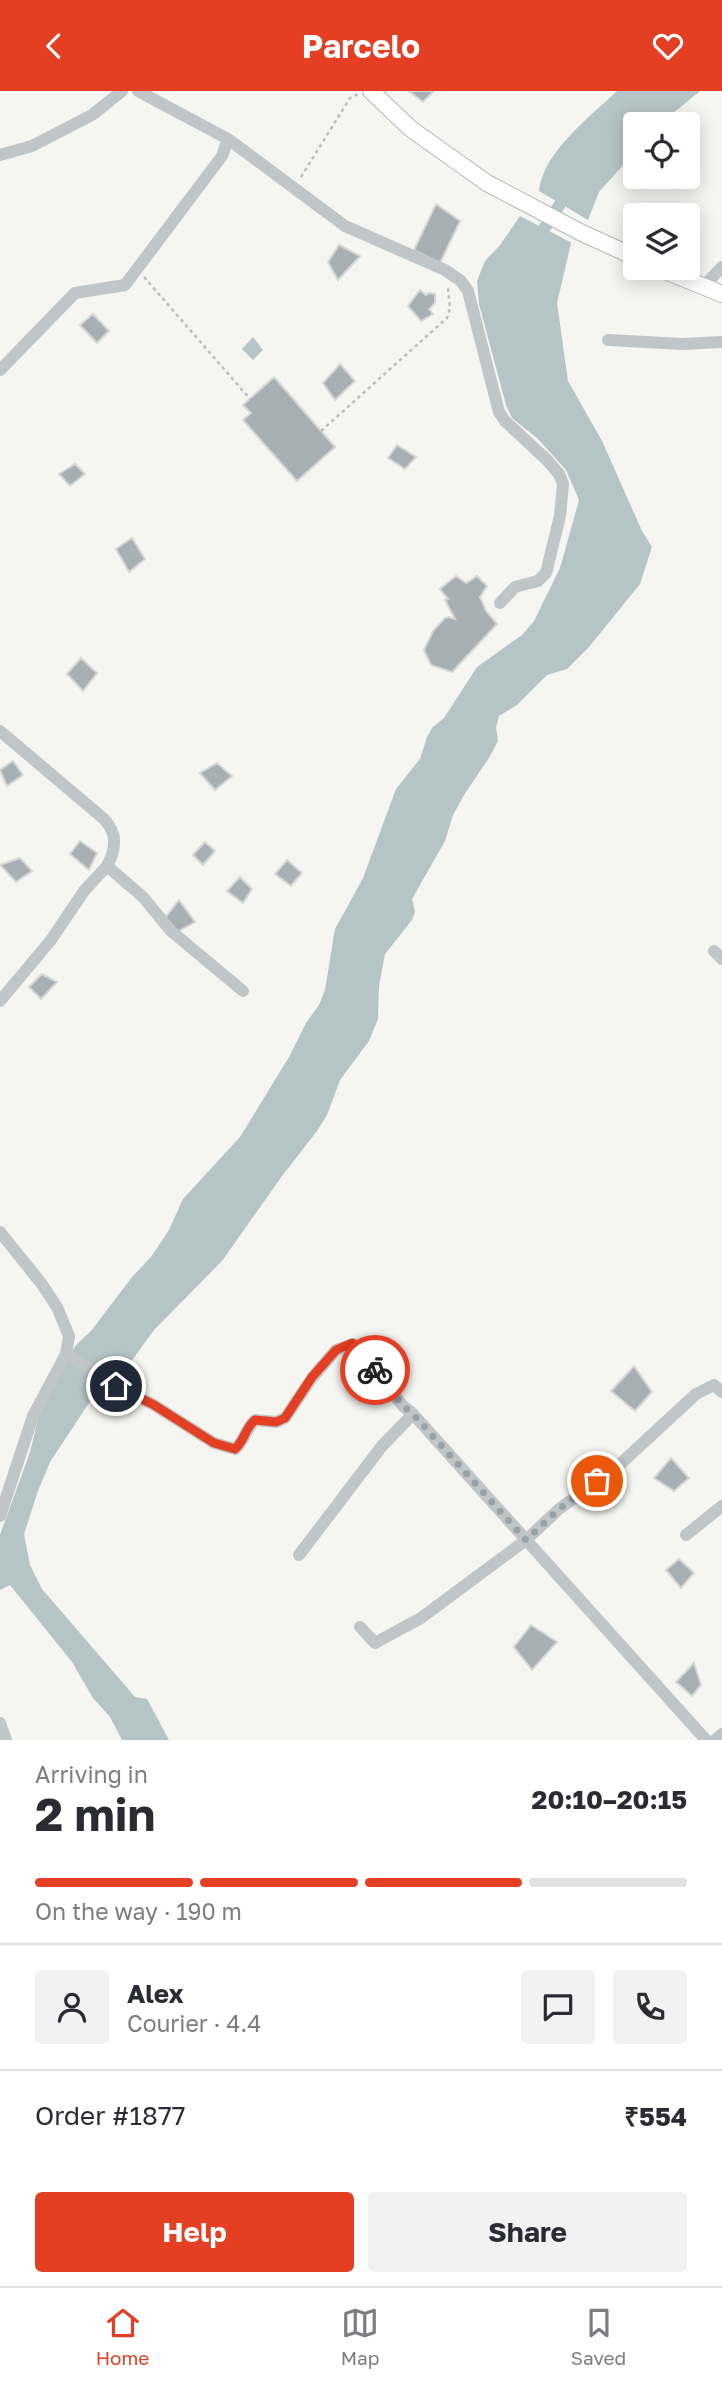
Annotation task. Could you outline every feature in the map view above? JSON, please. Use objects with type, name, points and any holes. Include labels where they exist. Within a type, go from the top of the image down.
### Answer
[{"type":"main road","points":[[371,91],[411,129],[487,183],[575,230],[623,252]]},
{"type":"main road","points":[[689,280],[722,294]]},
{"type":"street","points":[[0,155],[32,146],[92,115],[122,91]]},
{"type":"street","points":[[138,91],[228,139],[351,229],[441,268],[457,277],[464,285],[468,291],[499,412],[505,421],[547,460],[559,474],[563,484],[560,516],[546,573],[538,581],[515,587],[500,603]]},
{"type":"street","points":[[0,370],[75,293],[125,285],[222,156],[228,139]]},
{"type":"street","points":[[704,286],[722,267]]},
{"type":"street","points":[[608,340],[682,344],[722,342]]},
{"type":"street","points":[[0,731],[111,827],[115,843],[107,866],[84,891],[51,940],[0,1001]]},
{"type":"street","points":[[107,866],[143,897],[171,931],[243,991]]},
{"type":"street","points":[[0,1232],[57,1307],[69,1336],[66,1354],[33,1416],[0,1516]]},
{"type":"street","points":[[66,1354],[214,1443],[235,1449],[243,1442],[249,1426],[255,1420],[276,1422],[285,1418],[312,1377],[336,1350],[352,1343],[403,1406],[706,1740]]},
{"type":"street","points":[[360,1627],[374,1643],[421,1618],[526,1540],[559,1509],[617,1467],[696,1394],[714,1385],[722,1392]]},
{"type":"street","points":[[299,1555],[382,1446],[413,1414]]},
{"type":"street","points":[[687,1535],[722,1506]]},
{"type":"street","points":[[0,1723],[6,1740]]},
{"type":"street","points":[[715,1740],[722,1734]]},
{"type":"path","points":[[294,188],[350,97],[371,91]]},
{"type":"path","points":[[321,431],[447,318],[450,294],[441,268]]},
{"type":"path","points":[[137,270],[250,398]]},
{"type":"shaded area","points":[[617,91],[700,91],[675,112],[623,112],[623,165],[599,192],[588,220],[539,191],[549,163],[569,136]]},
{"type":"shaded area","points":[[523,212],[572,239],[557,303],[568,381],[602,441],[642,531],[652,547],[640,584],[589,647],[567,669],[547,675],[517,705],[499,716],[496,727],[498,741],[453,815],[445,841],[412,899],[415,912],[412,920],[385,954],[379,986],[378,1019],[369,1041],[340,1080],[327,1115],[317,1131],[222,1261],[154,1330],[125,1370],[120,1368],[108,1374],[50,1462],[24,1534],[30,1565],[42,1589],[135,1697],[147,1699],[169,1740],[122,1740],[110,1717],[93,1698],[72,1662],[10,1585],[0,1590],[0,1535],[30,1452],[44,1395],[76,1345],[91,1331],[132,1277],[151,1257],[169,1230],[183,1199],[240,1137],[319,1005],[325,990],[335,929],[363,878],[396,789],[420,759],[432,728],[444,718],[477,667],[522,635],[534,621],[560,568],[579,500],[566,470],[538,439],[512,418],[506,405],[479,304],[477,281],[485,261]]},
{"type":"shaded area","points":[[253,337],[263,350],[253,360],[242,349]]},
{"type":"pier","points":[[521,209],[574,236],[574,244],[516,214]]},
{"type":"building","points":[[409,91],[434,91],[423,102]]},
{"type":"building","points":[[436,204],[460,221],[440,263],[414,250]]},
{"type":"building","points":[[339,245],[360,256],[338,280],[328,262]]},
{"type":"building","points":[[420,290],[426,295],[435,294],[435,303],[429,309],[433,314],[421,321],[408,306]]},
{"type":"building","points":[[93,314],[109,331],[97,343],[80,325]]},
{"type":"building","points":[[340,364],[355,381],[335,400],[323,383]]},
{"type":"building","points":[[274,377],[335,447],[297,481],[243,420],[251,413],[243,405]]},
{"type":"building","points":[[397,445],[416,457],[405,469],[388,458]]},
{"type":"building","points":[[75,464],[85,474],[70,486],[59,474]]},
{"type":"building","points":[[132,538],[145,559],[129,572],[116,549]]},
{"type":"building","points":[[456,576],[466,583],[477,576],[487,586],[480,597],[486,611],[497,624],[452,672],[431,665],[424,650],[433,631],[445,618],[455,619],[445,600],[448,599],[440,589]]},
{"type":"building","points":[[81,658],[97,673],[83,691],[67,674]]},
{"type":"building","points":[[13,761],[23,775],[7,786],[0,770]]},
{"type":"building","points":[[217,763],[232,776],[215,790],[200,773]]},
{"type":"building","points":[[80,841],[97,853],[89,870],[70,854]]},
{"type":"building","points":[[205,842],[215,851],[203,865],[193,855]]},
{"type":"building","points":[[20,858],[32,871],[16,882],[0,865]]},
{"type":"building","points":[[287,860],[302,873],[291,886],[275,874]]},
{"type":"building","points":[[240,877],[252,889],[243,903],[227,891]]},
{"type":"building","points":[[179,900],[195,922],[177,932],[165,918]]},
{"type":"building","points":[[42,974],[57,982],[41,999],[29,987]]},
{"type":"building","points":[[634,1366],[652,1392],[635,1411],[611,1391]]},
{"type":"building","points":[[671,1458],[689,1478],[674,1491],[654,1478]]},
{"type":"building","points":[[679,1559],[694,1573],[681,1588],[666,1570]]},
{"type":"building","points":[[531,1625],[557,1642],[532,1670],[514,1647]]},
{"type":"building","points":[[694,1663],[701,1685],[692,1696],[676,1682]]},
{"type":"waterway","points":[[538,238],[568,192]]},
{"type":"way so far","points":[[375,1370],[403,1406],[526,1540],[559,1509],[597,1481]]},
{"type":"route","points":[[116,1386],[154,1405],[214,1443],[235,1449],[243,1442],[249,1426],[255,1420],[276,1422],[285,1418],[312,1377],[336,1350],[352,1343],[375,1370]]}]
